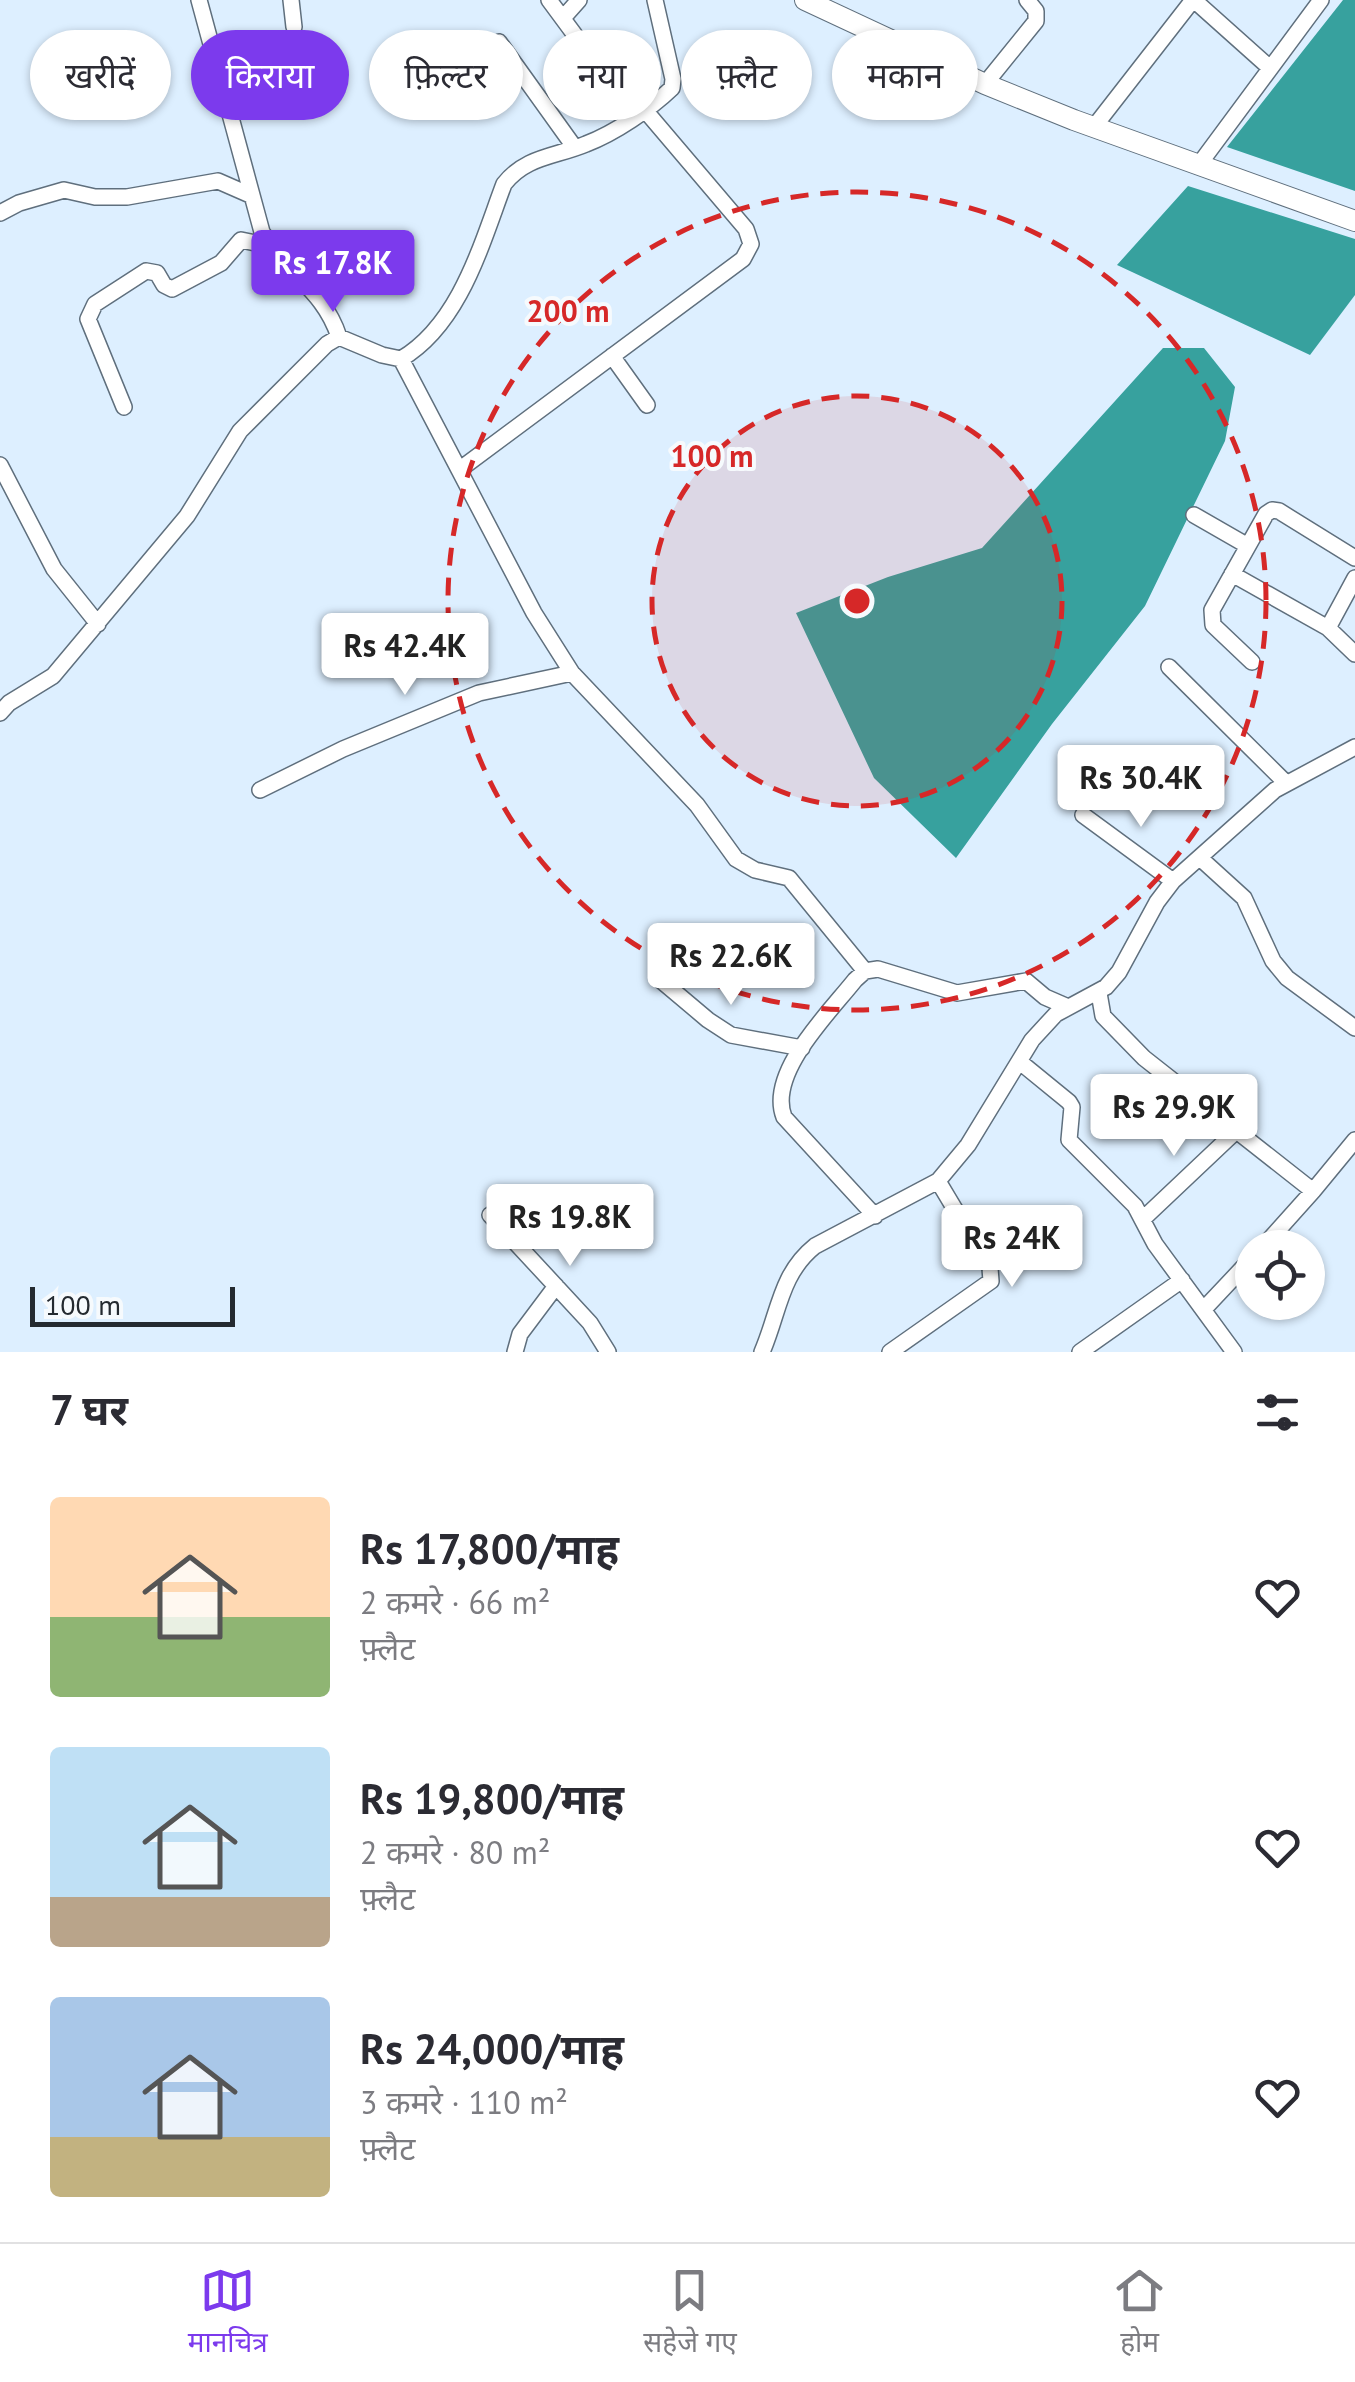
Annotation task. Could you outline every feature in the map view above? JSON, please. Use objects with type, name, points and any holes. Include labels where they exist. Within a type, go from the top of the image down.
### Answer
[{"type":"main road","points":[[805,0],[986,84],[1198,166],[1355,221]]},
{"type":"street","points":[[198,0],[250,195],[270,246],[320,297],[339,336],[382,355],[400,358],[423,343],[456,300],[504,184],[513,172],[539,158],[600,138],[627,120]]},
{"type":"street","points":[[291,0],[294,27]]},
{"type":"street","points":[[549,0],[573,30]]},
{"type":"street","points":[[563,18],[579,0]]},
{"type":"street","points":[[655,0],[674,79],[672,88],[661,96]]},
{"type":"street","points":[[986,84],[1036,21],[1036,11],[1027,0]]},
{"type":"street","points":[[1198,166],[1321,0]]},
{"type":"street","points":[[1094,127],[1189,5],[1196,2],[1207,3],[1270,68]]},
{"type":"street","points":[[523,75],[575,148]]},
{"type":"street","points":[[459,470],[743,259],[751,244],[746,230],[646,120]]},
{"type":"street","points":[[0,213],[50,191],[64,190],[95,198],[128,197],[218,180],[250,195]]},
{"type":"street","points":[[124,408],[88,320],[95,304],[146,271],[157,273],[164,285],[172,289],[220,263],[241,240],[270,246]]},
{"type":"street","points":[[0,713],[9,703],[54,676],[187,516],[240,431],[339,336]]},
{"type":"street","points":[[612,356],[647,405]]},
{"type":"street","points":[[400,358],[534,614],[572,673],[697,806],[736,859],[755,870],[789,878],[865,972]]},
{"type":"street","points":[[0,465],[54,569],[98,624]]},
{"type":"street","points":[[1252,662],[1210,618],[1272,510],[1355,558]]},
{"type":"street","points":[[1194,515],[1248,546]]},
{"type":"street","points":[[1232,574],[1328,628],[1355,654]]},
{"type":"street","points":[[1328,628],[1355,578]]},
{"type":"street","points":[[1169,666],[1286,783]]},
{"type":"street","points":[[260,790],[343,748],[466,698],[507,684],[572,673]]},
{"type":"street","points":[[762,1352],[781,1294],[798,1260],[815,1246],[938,1181],[968,1146],[1042,1028],[1068,1007],[1098,993],[1118,972],[1173,881],[1286,783],[1355,747]]},
{"type":"street","points":[[1082,816],[1173,881]]},
{"type":"street","points":[[1200,858],[1244,898],[1273,962],[1287,978],[1355,1028]]},
{"type":"street","points":[[875,1216],[784,1117],[780,1091],[802,1048],[854,980],[878,969],[957,993],[1026,981],[1068,1007]]},
{"type":"street","points":[[657,976],[731,1035],[802,1048]]},
{"type":"street","points":[[1098,993],[1103,1016],[1144,1058],[1313,1191]]},
{"type":"street","points":[[1020,1062],[1069,1102],[1069,1140],[1144,1218],[1148,1233],[1234,1352]]},
{"type":"street","points":[[1144,1218],[1235,1132]]},
{"type":"street","points":[[1278,1230],[1355,1140]]},
{"type":"street","points":[[890,1352],[991,1281],[990,1268],[938,1181]]},
{"type":"street","points":[[490,1215],[590,1324],[608,1352]]},
{"type":"street","points":[[1204,1309],[1235,1276]]},
{"type":"street","points":[[1080,1352],[1182,1280]]},
{"type":"street","points":[[515,1352],[520,1334],[556,1286]]},
{"type":"shaded area","points":[[1343,0],[1355,0],[1355,191],[1227,147]]},
{"type":"shaded area","points":[[1188,186],[1355,239],[1355,295],[1310,355],[1117,265]]},
{"type":"shaded area","points":[[1163,348],[1204,348],[1235,387],[1225,441],[1145,606],[1052,724],[956,858],[874,778],[796,613],[888,577],[982,548]]}]
